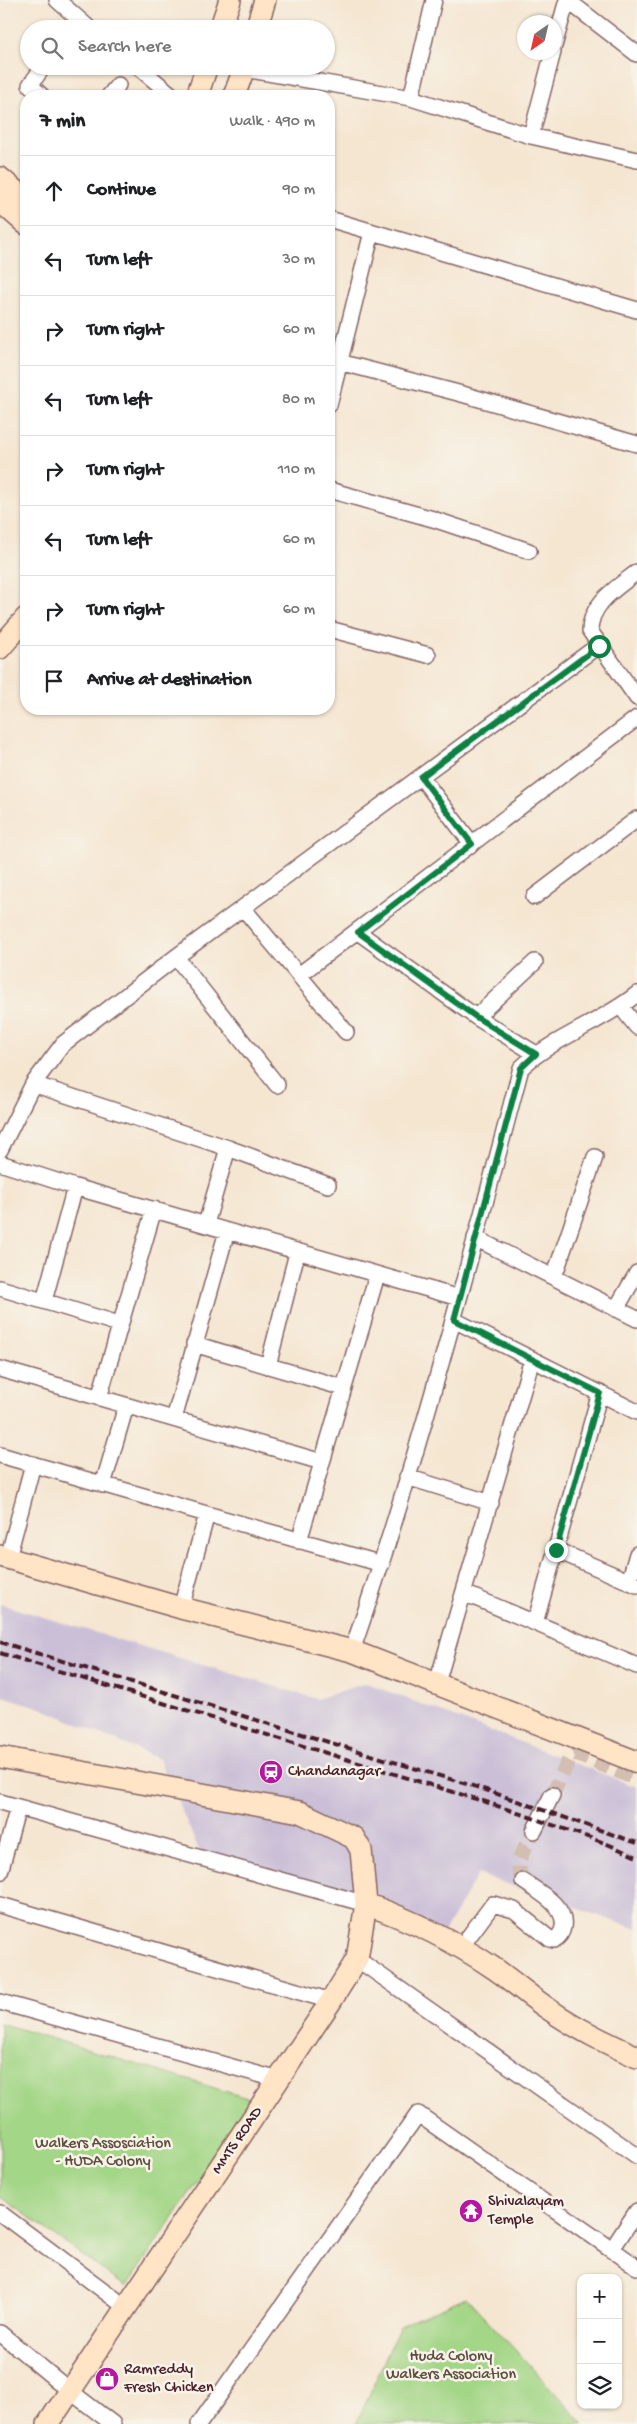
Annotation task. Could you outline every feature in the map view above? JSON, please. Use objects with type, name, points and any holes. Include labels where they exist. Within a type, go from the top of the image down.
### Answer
[{"type":"street","points":[[57,0],[76,20]]},
{"type":"street","points":[[223,20],[230,0]]},
{"type":"street","points":[[259,20],[265,0]]},
{"type":"street","points":[[410,98],[434,0]]},
{"type":"street","points":[[562,18],[567,0],[637,54]]},
{"type":"street","points":[[530,136],[551,60]]},
{"type":"street","points":[[35,90],[30,85],[37,75]]},
{"type":"street","points":[[148,75],[166,90]]},
{"type":"street","points":[[199,90],[204,75]]},
{"type":"street","points":[[236,90],[242,75]]},
{"type":"street","points":[[284,75],[410,98],[530,136],[637,160]]},
{"type":"street","points":[[0,178],[20,195]]},
{"type":"street","points":[[0,201],[20,219]]},
{"type":"street","points":[[335,220],[637,310]]},
{"type":"street","points":[[335,379],[372,232]]},
{"type":"street","points":[[339,362],[462,394],[637,444]]},
{"type":"street","points":[[335,492],[433,519],[529,551]]},
{"type":"street","points":[[637,572],[600,602],[590,618],[590,631],[637,698]]},
{"type":"street","points":[[0,648],[20,625]]},
{"type":"street","points":[[335,631],[428,655]]},
{"type":"street","points":[[0,1150],[32,1084],[63,1044],[176,957],[599,646]]},
{"type":"street","points":[[299,975],[637,718]]},
{"type":"street","points":[[421,777],[472,844]]},
{"type":"street","points":[[534,897],[637,819]]},
{"type":"street","points":[[243,908],[346,1032]]},
{"type":"street","points":[[358,932],[476,1017],[536,1054]]},
{"type":"street","points":[[176,957],[277,1086]]},
{"type":"street","points":[[476,1017],[535,962]]},
{"type":"street","points":[[352,1651],[382,1564],[454,1320],[521,1068],[536,1054],[621,1007],[637,994]]},
{"type":"street","points":[[621,1007],[637,1027]]},
{"type":"street","points":[[32,1084],[228,1148],[328,1185]]},
{"type":"street","points":[[206,1224],[228,1148]]},
{"type":"street","points":[[554,1277],[595,1156]]},
{"type":"street","points":[[0,1163],[75,1188],[154,1209],[297,1253],[459,1298]]},
{"type":"street","points":[[44,1301],[75,1188]]},
{"type":"street","points":[[98,1398],[154,1209]]},
{"type":"street","points":[[174,1420],[227,1230]]},
{"type":"street","points":[[475,1238],[637,1319]]},
{"type":"street","points":[[268,1366],[297,1253]]},
{"type":"street","points":[[616,1309],[637,1273]]},
{"type":"street","points":[[299,1541],[377,1275]]},
{"type":"street","points":[[0,1288],[119,1324]]},
{"type":"street","points":[[454,1320],[637,1412]]},
{"type":"street","points":[[194,1344],[344,1388]]},
{"type":"street","points":[[437,1683],[532,1359]]},
{"type":"street","points":[[0,1369],[322,1462]]},
{"type":"street","points":[[535,1622],[600,1393]]},
{"type":"street","points":[[103,1485],[126,1406]]},
{"type":"street","points":[[0,1455],[382,1564]]},
{"type":"street","points":[[33,1464],[4,1557],[180,1608],[352,1651],[637,1762]]},
{"type":"street","points":[[407,1477],[491,1503]]},
{"type":"street","points":[[180,1608],[207,1514]]},
{"type":"street","points":[[556,1550],[633,1584],[637,1554]]},
{"type":"street","points":[[464,1593],[637,1666]]},
{"type":"street","name":"MMTS ROAD","points":[[0,1757],[300,1812],[354,1838],[361,1850],[366,1904],[357,1959],[279,2080],[48,2424]]},
{"type":"street","points":[[534,1831],[552,1795]]},
{"type":"street","points":[[0,1802],[366,1904],[405,1918],[461,1947],[494,1967],[550,2011],[637,2057]]},
{"type":"street","points":[[0,1872],[18,1807]]},
{"type":"street","points":[[461,1947],[493,1904],[514,1910],[550,1939],[554,1940],[559,1936],[564,1924],[563,1917],[558,1909],[523,1880]]},
{"type":"street","points":[[0,1905],[331,2001]]},
{"type":"street","points":[[357,1959],[637,2156]]},
{"type":"street","points":[[0,2002],[279,2080]]},
{"type":"street","points":[[199,2424],[418,2114],[637,2266]]},
{"type":"street","points":[[612,2249],[637,2211]]},
{"type":"street","points":[[0,2213],[126,2308]]},
{"type":"street","points":[[0,2333],[113,2424]]},
{"type":"shaded area","points":[[0,1604],[317,1699],[366,1683],[637,1787],[637,1929],[478,1874],[443,1934],[203,1859],[159,1759],[41,1708],[0,1695]]},
{"type":"green space","name":"Walkers Assosciation - HUDA Colony","points":[[0,2023],[254,2100],[126,2287],[0,2196]]},
{"type":"green space","name":"Huda Colony Walkers Association","points":[[466,2297],[584,2424],[356,2424],[400,2326]]},
{"type":"tunnel","points":[[552,1795],[570,1758],[576,1754],[637,1779]]},
{"type":"tunnel","points":[[523,1881],[519,1862],[534,1831]]},
{"type":"railway","points":[[0,1642],[486,1790],[637,1843]]},
{"type":"railway","points":[[0,1653],[486,1802],[605,1843],[637,1857]]},
{"type":"place","name":"Chandanagar","points":[[271,1772]]},
{"type":"place","name":"Shivalayam Temple","points":[[471,2211]]},
{"type":"place","name":"Ramreddy Fresh Chicken","points":[[107,2379]]},
{"type":"route","points":[[556,1550],[600,1393],[454,1320],[521,1068],[536,1054],[476,1017],[358,932],[472,844],[421,777],[599,646]]}]
